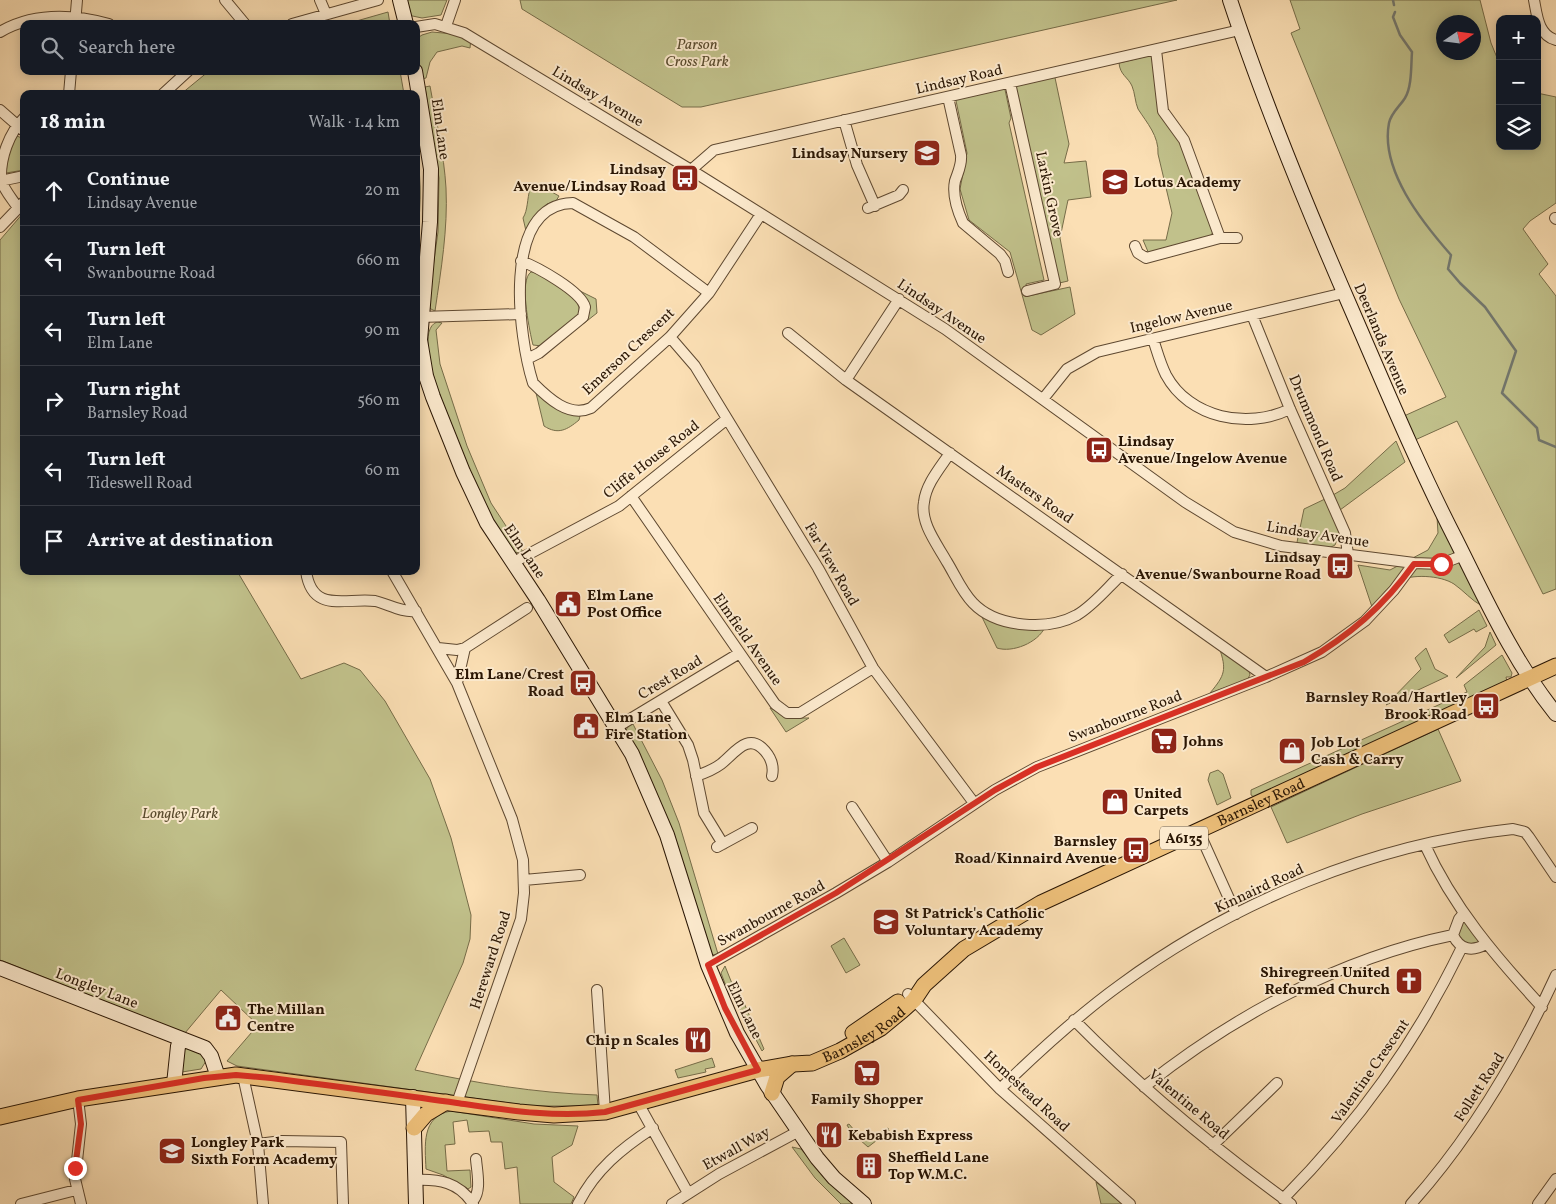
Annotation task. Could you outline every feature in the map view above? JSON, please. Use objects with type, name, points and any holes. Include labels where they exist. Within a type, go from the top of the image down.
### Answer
[{"type":"main road","name":"A6135","points":[[1530,679],[1556,666]]},
{"type":"main road","name":"Barnsley Road","points":[[0,1117],[78,1100],[218,1077],[243,1076],[554,1115],[605,1112],[758,1070],[812,1063],[840,1052],[881,1028],[911,997],[964,949],[1041,903],[1530,679]]},
{"type":"main road","points":[[772,1093],[776,1077],[793,1064]]},
{"type":"main road","points":[[414,1128],[426,1114],[451,1102]]},
{"type":"street","points":[[32,20],[60,15],[75,20],[77,0]]},
{"type":"street","points":[[225,0],[242,20]]},
{"type":"street","points":[[320,0],[326,14]]},
{"type":"street","points":[[306,20],[378,0]]},
{"type":"street","points":[[400,0],[405,20]]},
{"type":"street","points":[[446,26],[455,0]]},
{"type":"street","name":"Deerlands Avenue","points":[[1230,0],[1284,150],[1409,444],[1464,556],[1530,679],[1556,714]]},
{"type":"street","points":[[1534,0],[1541,28],[1550,38],[1556,40]]},
{"type":"street","points":[[0,32],[20,24]]},
{"type":"street","name":"Lindsay Avenue","points":[[420,26],[436,24],[446,26],[478,40],[899,299],[945,329],[1185,502],[1234,532],[1281,546],[1414,564],[1441,564],[1464,556]]},
{"type":"street","name":"Lindsay Road","points":[[691,170],[714,150],[1240,30]]},
{"type":"street","points":[[1156,50],[1164,111],[1184,140],[1220,238]]},
{"type":"street","points":[[69,90],[71,75]]},
{"type":"street","points":[[167,90],[180,75]]},
{"type":"street","name":"Elm Lane","points":[[417,75],[419,90]]},
{"type":"street","name":"Larkin Grove","points":[[1010,83],[1055,284],[1027,290]]},
{"type":"street","name":"Elm Lane","points":[[420,97],[430,161],[432,196],[420,317],[422,358],[433,398],[474,497],[487,523],[538,600],[617,727],[640,770],[667,835],[708,965],[725,1008],[758,1070],[772,1093],[834,1178],[864,1204]]},
{"type":"street","points":[[948,97],[961,155],[954,192],[963,224],[1000,254],[1005,261],[1008,272]]},
{"type":"street","points":[[0,110],[20,124]]},
{"type":"street","points":[[844,120],[871,207],[899,195],[904,190]]},
{"type":"street","points":[[20,127],[8,139],[4,152],[1,181],[20,204]]},
{"type":"street","points":[[1,181],[20,177]]},
{"type":"street","name":"Emerson Crescent","points":[[709,293],[634,237],[573,203],[559,204],[550,208],[543,215],[525,244],[521,261],[521,314],[527,359],[533,383],[562,407],[585,410],[598,402],[670,337],[709,293],[761,214]]},
{"type":"street","points":[[0,227],[20,206]]},
{"type":"street","points":[[1135,246],[1138,253],[1146,258],[1220,238],[1237,238]]},
{"type":"street","points":[[521,261],[535,267],[580,297],[585,307],[583,317],[539,353],[527,359]]},
{"type":"street","name":"Ingelow Avenue","points":[[1043,399],[1067,369],[1087,356],[1344,293]]},
{"type":"street","points":[[846,380],[899,299]]},
{"type":"street","points":[[420,317],[521,314]]},
{"type":"street","name":"Drummond Road","points":[[1252,315],[1290,409],[1345,533],[1348,554]]},
{"type":"street","name":"Masters Road","points":[[788,333],[846,380],[1266,678]]},
{"type":"street","name":"Far View Road","points":[[670,337],[695,366],[818,568],[873,668],[974,803]]},
{"type":"street","points":[[1152,339],[1166,375],[1173,386],[1192,403],[1203,409],[1214,414],[1241,420],[1270,417],[1290,409]]},
{"type":"street","name":"Cliffe House Road","points":[[512,563],[619,506],[727,419]]},
{"type":"street","points":[[950,452],[926,491],[923,504],[925,519],[964,592],[974,605],[1006,622],[1021,625],[1055,623],[1079,613],[1122,574]]},
{"type":"street","name":"Elmfield Avenue","points":[[632,496],[738,654],[781,710],[794,715],[873,668]]},
{"type":"street","name":"Swanbourne Road","points":[[708,965],[888,862],[974,803],[1037,767],[1304,662],[1352,632],[1386,600],[1414,564]]},
{"type":"street","points":[[307,575],[312,589],[325,600],[335,603],[369,600],[405,611],[416,611]]},
{"type":"street","name":"Hereward Road","points":[[394,575],[457,683],[512,819],[521,851],[524,880],[521,919],[451,1102]]},
{"type":"street","points":[[438,648],[457,650],[465,648],[527,608]]},
{"type":"street","points":[[457,683],[465,648]]},
{"type":"street","name":"Crest Road","points":[[617,727],[738,654]]},
{"type":"street","points":[[661,700],[688,745],[704,813],[720,845],[752,828]]},
{"type":"street","points":[[696,776],[713,770],[736,749],[751,743],[758,745],[768,756],[772,763],[772,776]]},
{"type":"street","points":[[852,807],[888,862]]},
{"type":"street","name":"Kinnaird Road","points":[[1000,1089],[1074,1020],[1120,984],[1162,956],[1236,914],[1341,869],[1425,845],[1492,832],[1520,830],[1529,837],[1556,877]]},
{"type":"street","points":[[1199,832],[1236,914]]},
{"type":"street","points":[[1425,845],[1444,882],[1486,944],[1542,1007]]},
{"type":"street","points":[[524,880],[580,875]]},
{"type":"street","points":[[1144,1087],[1207,1039],[1267,1005],[1324,977],[1384,954],[1453,935],[1464,913]]},
{"type":"street","points":[[1453,935],[1462,947],[1479,948],[1486,944]]},
{"type":"street","name":"Valentine Crescent","points":[[1287,1201],[1342,1137],[1377,1092],[1419,1029],[1462,947]]},
{"type":"street","name":"Longley Lane","points":[[0,968],[186,1040],[209,1052],[218,1077]]},
{"type":"street","name":"Follett Road","points":[[1411,1204],[1479,1116],[1524,1044],[1556,975]]},
{"type":"street","points":[[597,990],[605,1112]]},
{"type":"street","name":"Homestead Road","points":[[911,997],[1000,1089],[1130,1204]]},
{"type":"street","name":"Valentine Road","points":[[1074,1020],[1144,1087],[1213,1145],[1287,1201]]},
{"type":"street","points":[[174,1084],[178,1046],[182,1040]]},
{"type":"street","points":[[243,1076],[258,1144],[263,1204]]},
{"type":"street","points":[[1213,1145],[1277,1083]]},
{"type":"street","points":[[413,1097],[416,1204]]},
{"type":"street","points":[[78,1100],[81,1124],[75,1168],[76,1190],[81,1204]]},
{"type":"street","points":[[638,1103],[688,1193]]},
{"type":"street","points":[[578,1204],[590,1184],[613,1157],[653,1128]]},
{"type":"street","name":"Etwall Way","points":[[672,1204],[688,1193],[799,1131]]},
{"type":"street","points":[[258,1144],[282,1141],[341,1142],[343,1204]]},
{"type":"street","points":[[415,1180],[448,1182],[472,1203],[478,1190],[476,1159]]},
{"type":"street","points":[[1538,1204],[1556,1179]]},
{"type":"street","points":[[21,1204],[76,1190]]},
{"type":"green space","points":[[399,0],[447,0],[441,15],[422,18],[403,14]]},
{"type":"green space","name":"Parson Cross Park","points":[[520,0],[1177,0],[701,107],[682,107],[522,9]]},
{"type":"green space","points":[[1290,0],[1480,0],[1496,55],[1496,150],[1541,150],[1541,94],[1556,97],[1556,203],[1530,221],[1523,229],[1548,264],[1539,274],[1556,296],[1556,589],[1543,594],[1457,421],[1415,440],[1404,416],[1446,397],[1399,299],[1291,33],[1300,29]]},
{"type":"green space","points":[[388,12],[389,20],[360,20]]},
{"type":"green space","points":[[432,32],[465,35],[471,38],[470,48],[462,46],[437,52],[430,62],[426,78],[422,79],[420,70],[420,36]]},
{"type":"green space","points":[[1152,55],[1157,90],[1181,144],[1213,232],[1209,238],[1149,254],[1143,240],[1166,240],[1172,213],[1158,154],[1157,141],[1138,109],[1132,86],[1122,73],[1119,63]]},
{"type":"green space","points":[[1054,73],[1069,144],[1064,163],[1086,161],[1091,197],[1068,200],[1060,238],[1068,281],[1055,284],[1015,82]]},
{"type":"green space","points":[[204,75],[401,75],[403,90],[186,90]]},
{"type":"green space","points":[[1004,85],[1011,118],[1009,123],[1044,280],[1026,284],[1028,296],[1070,287],[1075,314],[1041,335],[1032,330],[1010,252],[969,220],[960,189],[967,153],[955,96]]},
{"type":"green space","points":[[430,86],[444,162],[446,188],[446,219],[435,311],[429,308],[428,303],[438,232],[439,178],[425,87]]},
{"type":"green space","points":[[17,136],[20,137],[20,171],[6,173],[5,158]]},
{"type":"green space","points":[[534,186],[541,186],[559,196],[556,201],[547,204],[526,231],[523,218],[526,212],[530,189]]},
{"type":"green space","name":"Longley Park","points":[[20,217],[20,575],[239,575],[301,679],[344,663],[360,670],[385,701],[430,779],[451,838],[471,915],[470,939],[463,963],[415,1070],[506,1087],[597,1095],[598,1106],[531,1106],[237,1066],[227,1061],[258,1025],[221,990],[185,1033],[0,960],[0,240]]},
{"type":"green space","points":[[531,272],[536,272],[564,289],[576,301],[579,307],[579,314],[542,346],[533,345],[527,315],[525,294],[527,277]]},
{"type":"green space","points":[[578,290],[596,299],[597,313],[583,324]]},
{"type":"green space","points":[[437,322],[442,323],[436,330],[440,364],[467,446],[491,503],[523,552],[512,553],[489,516],[445,411],[429,353],[429,332]]},
{"type":"green space","points":[[536,393],[580,416],[579,420],[558,431],[544,426]]},
{"type":"green space","points":[[1396,441],[1405,462],[1340,510],[1333,495],[1345,488]]},
{"type":"green space","points":[[1325,499],[1340,532],[1335,545],[1327,549],[1296,547],[1304,509]]},
{"type":"green space","points":[[1437,517],[1482,606],[1448,581],[1434,577],[1418,576],[1394,583],[1372,607],[1358,565],[1390,570],[1428,550],[1438,533]]},
{"type":"green space","points":[[1479,610],[1487,626],[1476,632],[1474,629],[1449,643],[1444,635]]},
{"type":"green space","points":[[981,615],[1045,627],[1042,633],[1031,642],[1017,648],[997,648]]},
{"type":"green space","points":[[1490,632],[1496,645],[1456,678],[1485,647]]},
{"type":"green space","points":[[1219,647],[1249,671],[1250,675],[1247,680],[1210,693],[1222,677],[1224,667]]},
{"type":"green space","points":[[1426,648],[1435,669],[1448,676],[1386,705],[1421,669],[1415,658]]},
{"type":"green space","points":[[1502,655],[1512,673],[1511,677],[1506,677],[1507,682],[1254,797],[1251,795],[1251,790],[1467,692],[1464,685]]},
{"type":"green space","points":[[770,708],[791,718],[809,718],[786,732]]},
{"type":"green space","points":[[630,724],[633,724],[662,780],[679,823],[718,954],[712,955],[627,736],[626,730]]},
{"type":"green space","points":[[1438,729],[1461,781],[1362,814],[1287,843],[1271,807]]},
{"type":"green space","points":[[1218,770],[1223,774],[1231,798],[1217,805],[1208,780],[1210,773]]},
{"type":"green space","points":[[1464,918],[1483,944],[1466,946],[1457,934]]},
{"type":"green space","points":[[844,938],[860,965],[846,973],[831,946]]},
{"type":"green space","points":[[725,966],[735,991],[732,995],[729,994],[721,973]]},
{"type":"green space","points":[[744,1003],[764,1049],[762,1051],[738,1006]]},
{"type":"green space","points":[[183,1046],[203,1054],[206,1061],[201,1069],[182,1072],[180,1067]]},
{"type":"green space","points":[[712,1058],[715,1067],[705,1069],[706,1072],[678,1078],[675,1070]]},
{"type":"green space","points":[[451,1111],[534,1124],[578,1126],[572,1145],[552,1157],[554,1182],[574,1197],[571,1204],[520,1204],[517,1167],[505,1169],[502,1142],[491,1142],[489,1131],[469,1132],[467,1120],[453,1122],[455,1144],[445,1145],[447,1171],[470,1170],[471,1187],[468,1189],[443,1175],[426,1169],[425,1151],[430,1125],[441,1114]]},
{"type":"green space","points":[[849,1124],[860,1137],[866,1134],[870,1139],[888,1128],[889,1131],[868,1147],[851,1132],[847,1125]]},
{"type":"green space","points":[[792,1147],[801,1149],[825,1178],[857,1204],[841,1204],[815,1178]]},
{"type":"green space","points":[[1096,1182],[1122,1204],[1101,1204]]},
{"type":"waterway","points":[[1393,0],[1394,5]]},
{"type":"waterway","points":[[1395,12],[1393,17],[1400,35],[1412,52],[1409,88],[1389,123],[1388,141],[1397,177],[1416,211],[1451,255],[1448,269],[1485,307],[1516,351],[1502,393],[1537,428],[1539,440],[1556,447]]},
{"type":"place","name":"Lindsay Nursery","points":[[927,153]]},
{"type":"place","name":"Lindsay Avenue/Lindsay Road","points":[[685,178]]},
{"type":"place","name":"Lotus Academy","points":[[1115,182]]},
{"type":"place","name":"Lindsay Avenue/Ingelow Avenue","points":[[1099,450]]},
{"type":"place","name":"Lindsay Avenue/Swanbourne Road","points":[[1340,566]]},
{"type":"place","name":"Elm Lane Post Office","points":[[568,604]]},
{"type":"place","name":"Elm Lane/Crest Road","points":[[583,683]]},
{"type":"place","name":"Barnsley Road/Hartley Brook Road","points":[[1486,706]]},
{"type":"place","name":"Elm Lane Fire Station","points":[[586,726]]},
{"type":"place","name":"Johns","points":[[1164,741]]},
{"type":"place","name":"Job Lot Cash & Carry","points":[[1292,751]]},
{"type":"place","name":"United Carpets","points":[[1115,802]]},
{"type":"place","name":"Barnsley Road/Kinnaird Avenue","points":[[1136,850]]},
{"type":"place","name":"St Patrick's Catholic Voluntary Academy","points":[[886,922]]},
{"type":"place","name":"Shiregreen United Reformed Church","points":[[1409,981]]},
{"type":"place","name":"The Millan Centre","points":[[228,1018]]},
{"type":"place","name":"Chip n Scales","points":[[698,1040]]},
{"type":"place","name":"Family Shopper","points":[[867,1073]]},
{"type":"place","name":"Kebabish Express","points":[[829,1135]]},
{"type":"place","name":"Longley Park Sixth Form Academy","points":[[172,1151]]},
{"type":"place","name":"Sheffield Lane Top W.M.C.","points":[[869,1166]]},
{"type":"route","points":[[75,1168],[81,1124],[78,1100],[204,1078],[236,1075],[271,1078],[519,1112],[580,1115],[605,1112],[758,1070],[725,1008],[708,965],[888,862],[995,790],[1037,767],[1304,662],[1337,643],[1365,621],[1386,600],[1414,564],[1441,564]]}]
